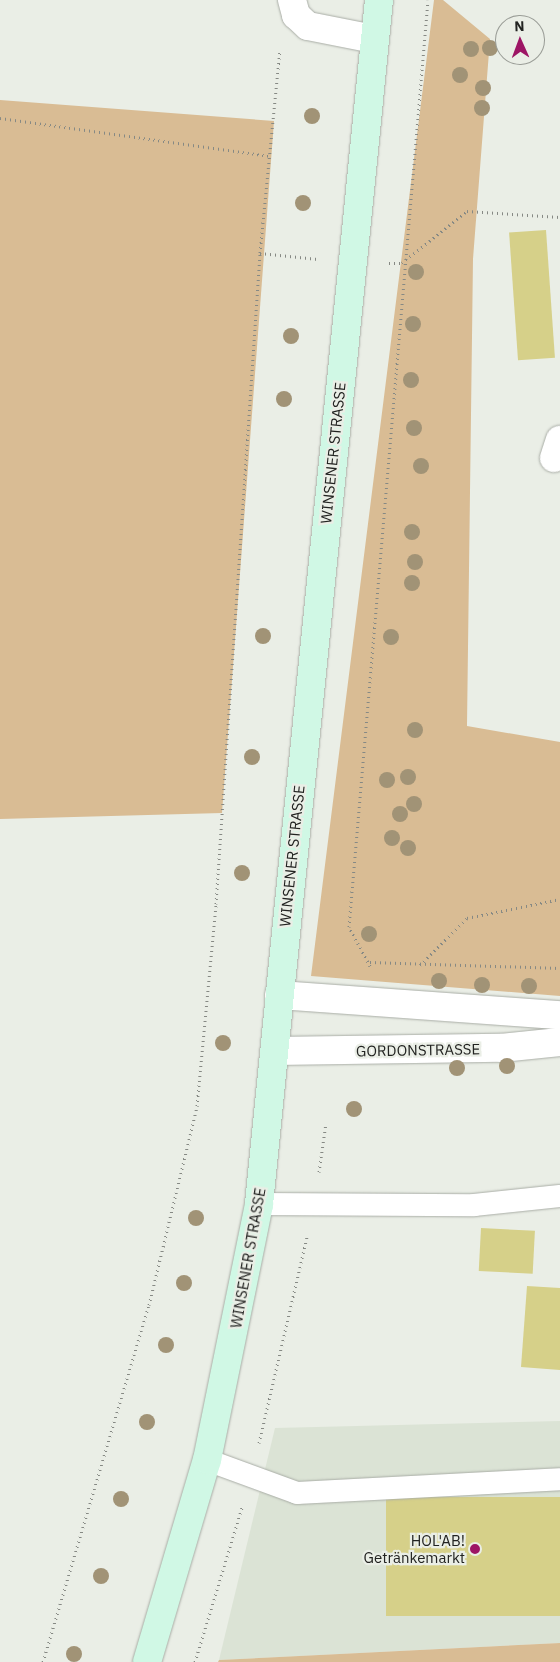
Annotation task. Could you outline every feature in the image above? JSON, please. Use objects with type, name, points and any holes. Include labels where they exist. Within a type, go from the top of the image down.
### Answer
[{"type":"main road","name":"WINSENER STRASSE","points":[[147,1662],[208,1460],[259,1204],[379,0]]},
{"type":"street","points":[[292,0],[296,15],[308,26],[374,38]]},
{"type":"street","points":[[279,995],[560,1015]]},
{"type":"street","name":"GORDONSTRASSE","points":[[275,1051],[492,1048],[560,1042]]},
{"type":"lane","points":[[259,1204],[474,1205],[560,1196]]},
{"type":"lane","points":[[208,1460],[298,1493],[560,1479]]},
{"type":"path","points":[[428,0],[402,263],[349,927],[370,962],[420,966],[560,968]]},
{"type":"path","points":[[43,1662],[149,1305],[197,1106],[216,904],[260,253],[281,45]]},
{"type":"path","points":[[0,118],[271,156]]},
{"type":"path","points":[[402,263],[467,211],[560,217]]},
{"type":"path","points":[[260,253],[352,262]]},
{"type":"path","points":[[420,966],[467,918],[560,898]]},
{"type":"path","points":[[195,1662],[252,1477],[314,1205],[326,1123]]},
{"type":"shaded area","points":[[434,0],[443,0],[490,39],[473,259],[467,726],[560,742],[560,996],[311,976]]},
{"type":"shaded area","points":[[0,100],[274,121],[222,813],[0,819]]},
{"type":"shaded area","points":[[560,1421],[560,1643],[219,1660],[275,1428]]},
{"type":"shaded area","points":[[560,1643],[560,1662],[218,1662],[219,1660]]},
{"type":"building","points":[[546,230],[555,358],[518,360],[509,233]]},
{"type":"building","points":[[481,1228],[535,1231],[533,1274],[479,1271]]},
{"type":"building","points":[[527,1286],[560,1288],[560,1370],[521,1367]]},
{"type":"building","name":"HOL'AB! Getränkemarkt","points":[[386,1497],[560,1497],[560,1616],[386,1616]]},
{"type":"place","name":"HOL'AB! Getränkemarkt","points":[[475,1549]]}]
